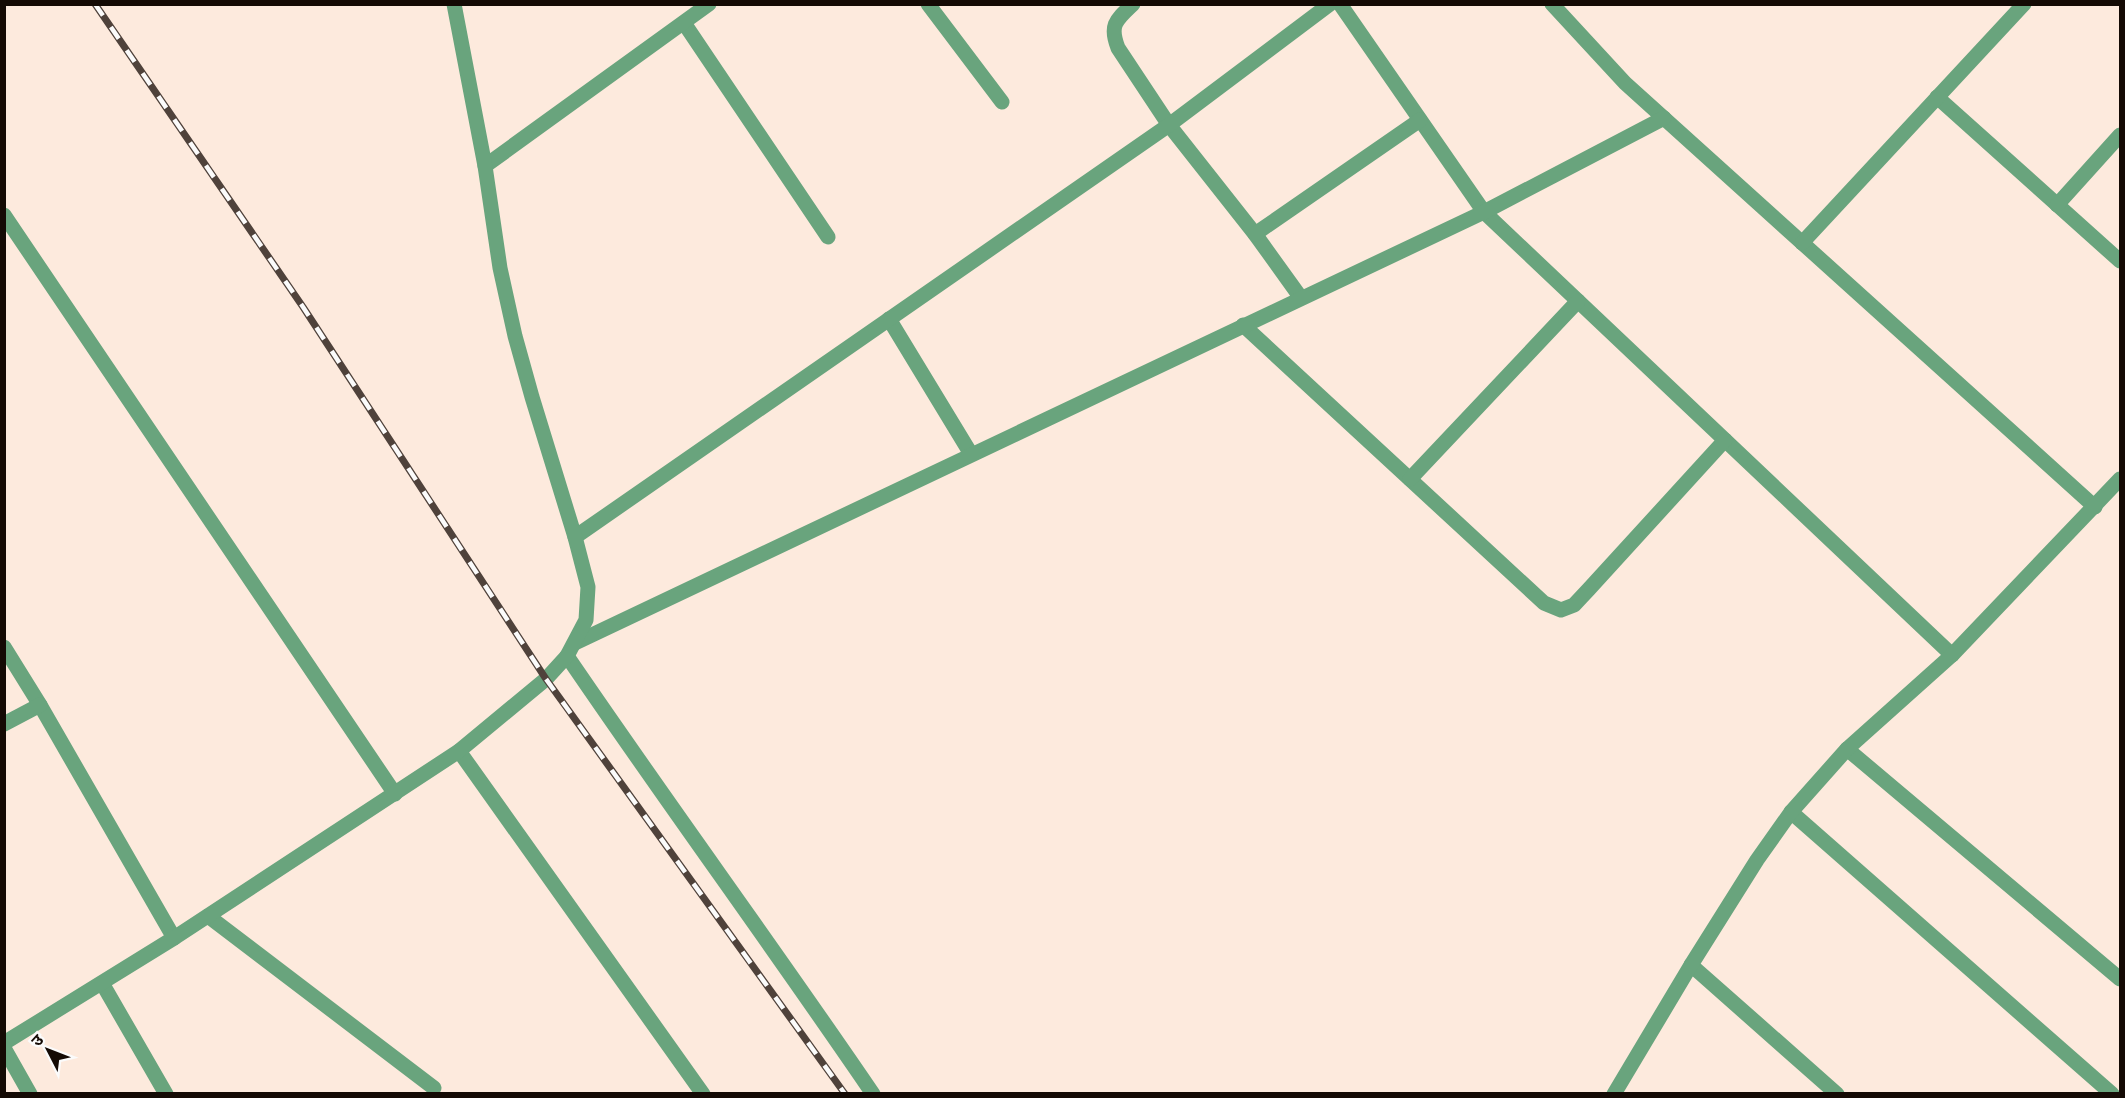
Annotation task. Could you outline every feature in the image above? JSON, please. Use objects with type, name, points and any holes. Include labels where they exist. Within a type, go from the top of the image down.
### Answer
[{"type":"street","points":[[30,1094],[4,1046],[459,752],[546,679],[571,650],[586,620],[588,587],[515,336],[500,268],[485,166],[454,4]]},
{"type":"street","points":[[485,166],[709,4]]},
{"type":"street","points":[[927,4],[1002,102]]},
{"type":"street","points":[[1133,4],[1114,24],[1113,35],[1118,48],[1169,124],[1255,234],[1300,298]]},
{"type":"street","points":[[575,537],[1169,124],[1330,4]]},
{"type":"street","points":[[1340,4],[1484,212],[1952,655]]},
{"type":"street","points":[[1552,4],[1625,83],[2095,507]]},
{"type":"street","points":[[1802,243],[2024,4]]},
{"type":"street","points":[[684,23],[828,237]]},
{"type":"street","points":[[1937,97],[2121,261]]},
{"type":"street","points":[[571,650],[971,454],[1484,212],[1664,118]]},
{"type":"street","points":[[1255,234],[1420,120]]},
{"type":"street","points":[[2057,205],[2121,135]]},
{"type":"street","points":[[4,214],[395,794]]},
{"type":"street","points":[[1410,479],[1578,300]]},
{"type":"street","points":[[890,319],[971,454]]},
{"type":"street","points":[[1244,326],[1544,603],[1561,610],[1574,605],[1725,440]]},
{"type":"street","points":[[1614,1094],[1691,964],[1757,860],[1791,812],[1847,748],[1952,655],[2121,479]]},
{"type":"street","points":[[4,647],[40,705],[174,938]]},
{"type":"street","points":[[571,650],[660,792],[800,986],[873,1094]]},
{"type":"street","points":[[4,724],[40,705]]},
{"type":"street","points":[[1847,748],[2121,979]]},
{"type":"street","points":[[459,752],[703,1094]]},
{"type":"street","points":[[1791,812],[2112,1094]]},
{"type":"street","points":[[208,916],[434,1088]]},
{"type":"street","points":[[1691,964],[1837,1094]]},
{"type":"street","points":[[102,983],[166,1094]]},
{"type":"railway","points":[[95,4],[303,307],[546,679],[845,1094]]}]
